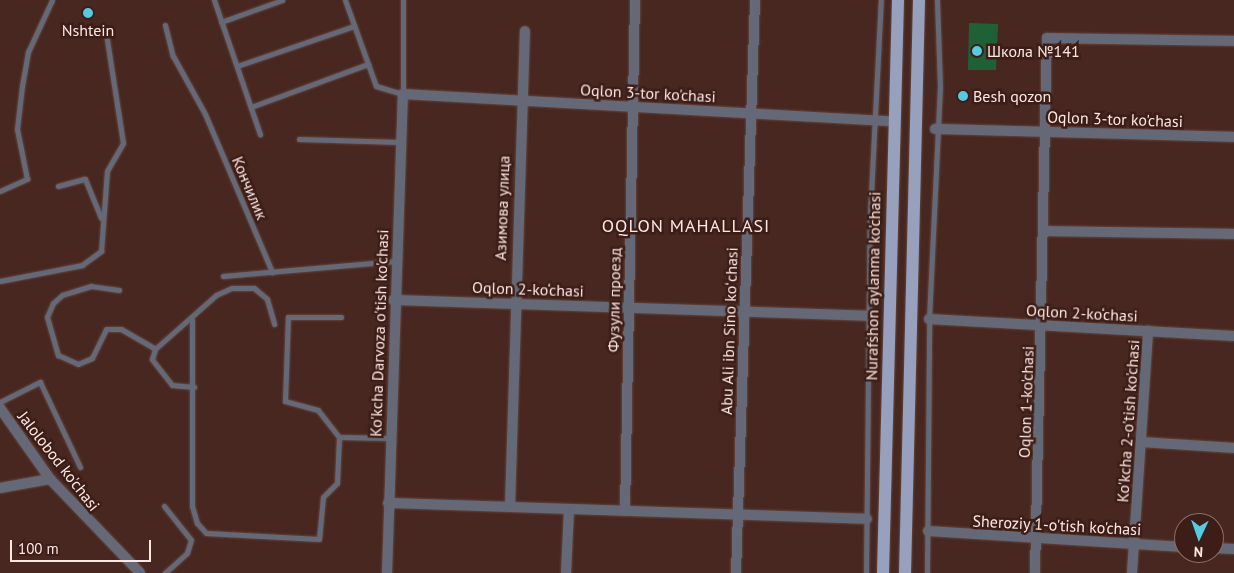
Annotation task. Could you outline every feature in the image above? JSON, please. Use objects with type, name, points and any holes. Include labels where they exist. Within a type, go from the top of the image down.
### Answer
[{"type":"main road","name":"Nurafshon aylanma ko'chasi","points":[[882,573],[892,121],[898,0]]},
{"type":"main road","points":[[905,573],[919,0]]},
{"type":"street","name":"Фузули проезд","points":[[625,511],[635,107],[635,0]]},
{"type":"street","name":"Abu Ali ibn Sino koʻchasi","points":[[736,573],[755,0]]},
{"type":"street","name":"Азимова улица","points":[[510,506],[514,304],[525,31]]},
{"type":"street","name":"Oqlon 1-ko'chasi","points":[[1035,573],[1046,231],[1047,38],[1234,41]]},
{"type":"street","name":"Oqlon 3-tor ko'chasi","points":[[402,94],[892,121]]},
{"type":"street","name":"Ko'kcha Darvoza o'tish ko'chasi","points":[[387,573],[393,300],[402,94]]},
{"type":"street","name":"Oqlon 3-tor ko'chasi","points":[[935,129],[1234,138]]},
{"type":"street","points":[[1046,231],[1234,234]]},
{"type":"street","name":"Oqlon 2-ko‘chasi","points":[[393,300],[871,316]]},
{"type":"street","name":"Oqlon 2-ko‘chasi","points":[[929,319],[1043,327],[1234,336]]},
{"type":"street","name":"Ko'kcha 2-o'tish ko'chasi","points":[[1132,573],[1148,331]]},
{"type":"street","name":"Jalolobod ko'chasi","points":[[0,408],[50,479],[140,573]]},
{"type":"street","points":[[1142,442],[1234,448]]},
{"type":"street","points":[[0,488],[50,479]]},
{"type":"street","points":[[388,503],[867,519]]},
{"type":"street","points":[[566,573],[569,510]]},
{"type":"street","name":"Sheroziy 1-o'tish ko'chasi","points":[[928,532],[1036,540],[1174,546]]},
{"type":"lane","points":[[0,191],[27,180],[17,129],[22,86],[37,28],[52,0]]},
{"type":"lane","points":[[214,0],[260,134]]},
{"type":"lane","points":[[222,22],[282,0]]},
{"type":"lane","points":[[345,0],[376,86],[402,94],[403,0]]},
{"type":"lane","points":[[866,573],[874,120],[881,0]]},
{"type":"lane","points":[[927,573],[929,319],[935,129],[940,87],[937,0]]},
{"type":"lane","name":"Кончилик","points":[[165,25],[173,56],[205,114],[272,272]]},
{"type":"lane","points":[[237,66],[354,26]]},
{"type":"lane","points":[[0,281],[95,259],[103,240],[102,218],[107,171],[123,143],[106,33]]},
{"type":"lane","points":[[251,107],[368,64]]},
{"type":"lane","points":[[299,139],[400,142]]},
{"type":"lane","points":[[58,186],[85,179],[102,218]]},
{"type":"lane","points":[[223,276],[395,261]]},
{"type":"lane","points":[[119,290],[91,286],[62,295],[53,303],[47,317],[58,355],[78,364],[92,358],[106,329],[122,329],[155,349]]},
{"type":"lane","points":[[194,387],[172,385],[162,375],[152,359],[155,349],[192,320],[216,295],[232,288],[254,288],[267,299],[274,324]]},
{"type":"lane","points":[[192,320],[194,387],[192,506],[206,533],[319,539],[323,497],[337,483],[339,437],[318,410],[285,402],[288,317],[341,317]]},
{"type":"lane","points":[[0,402],[40,382],[80,467]]},
{"type":"lane","points":[[339,437],[391,438]]},
{"type":"lane","points":[[164,506],[191,540],[187,553],[165,573]]},
{"type":"green space","points":[[969,23],[998,24],[996,70],[968,70]]},
{"type":"place","name":"Nshtein","points":[[88,13]]},
{"type":"place","name":"Школа №141","points":[[977,51]]},
{"type":"place","name":"Besh qozon","points":[[963,96]]},
{"type":"district","name":"OQLON MAHALLASI","points":[[686,226]]}]
